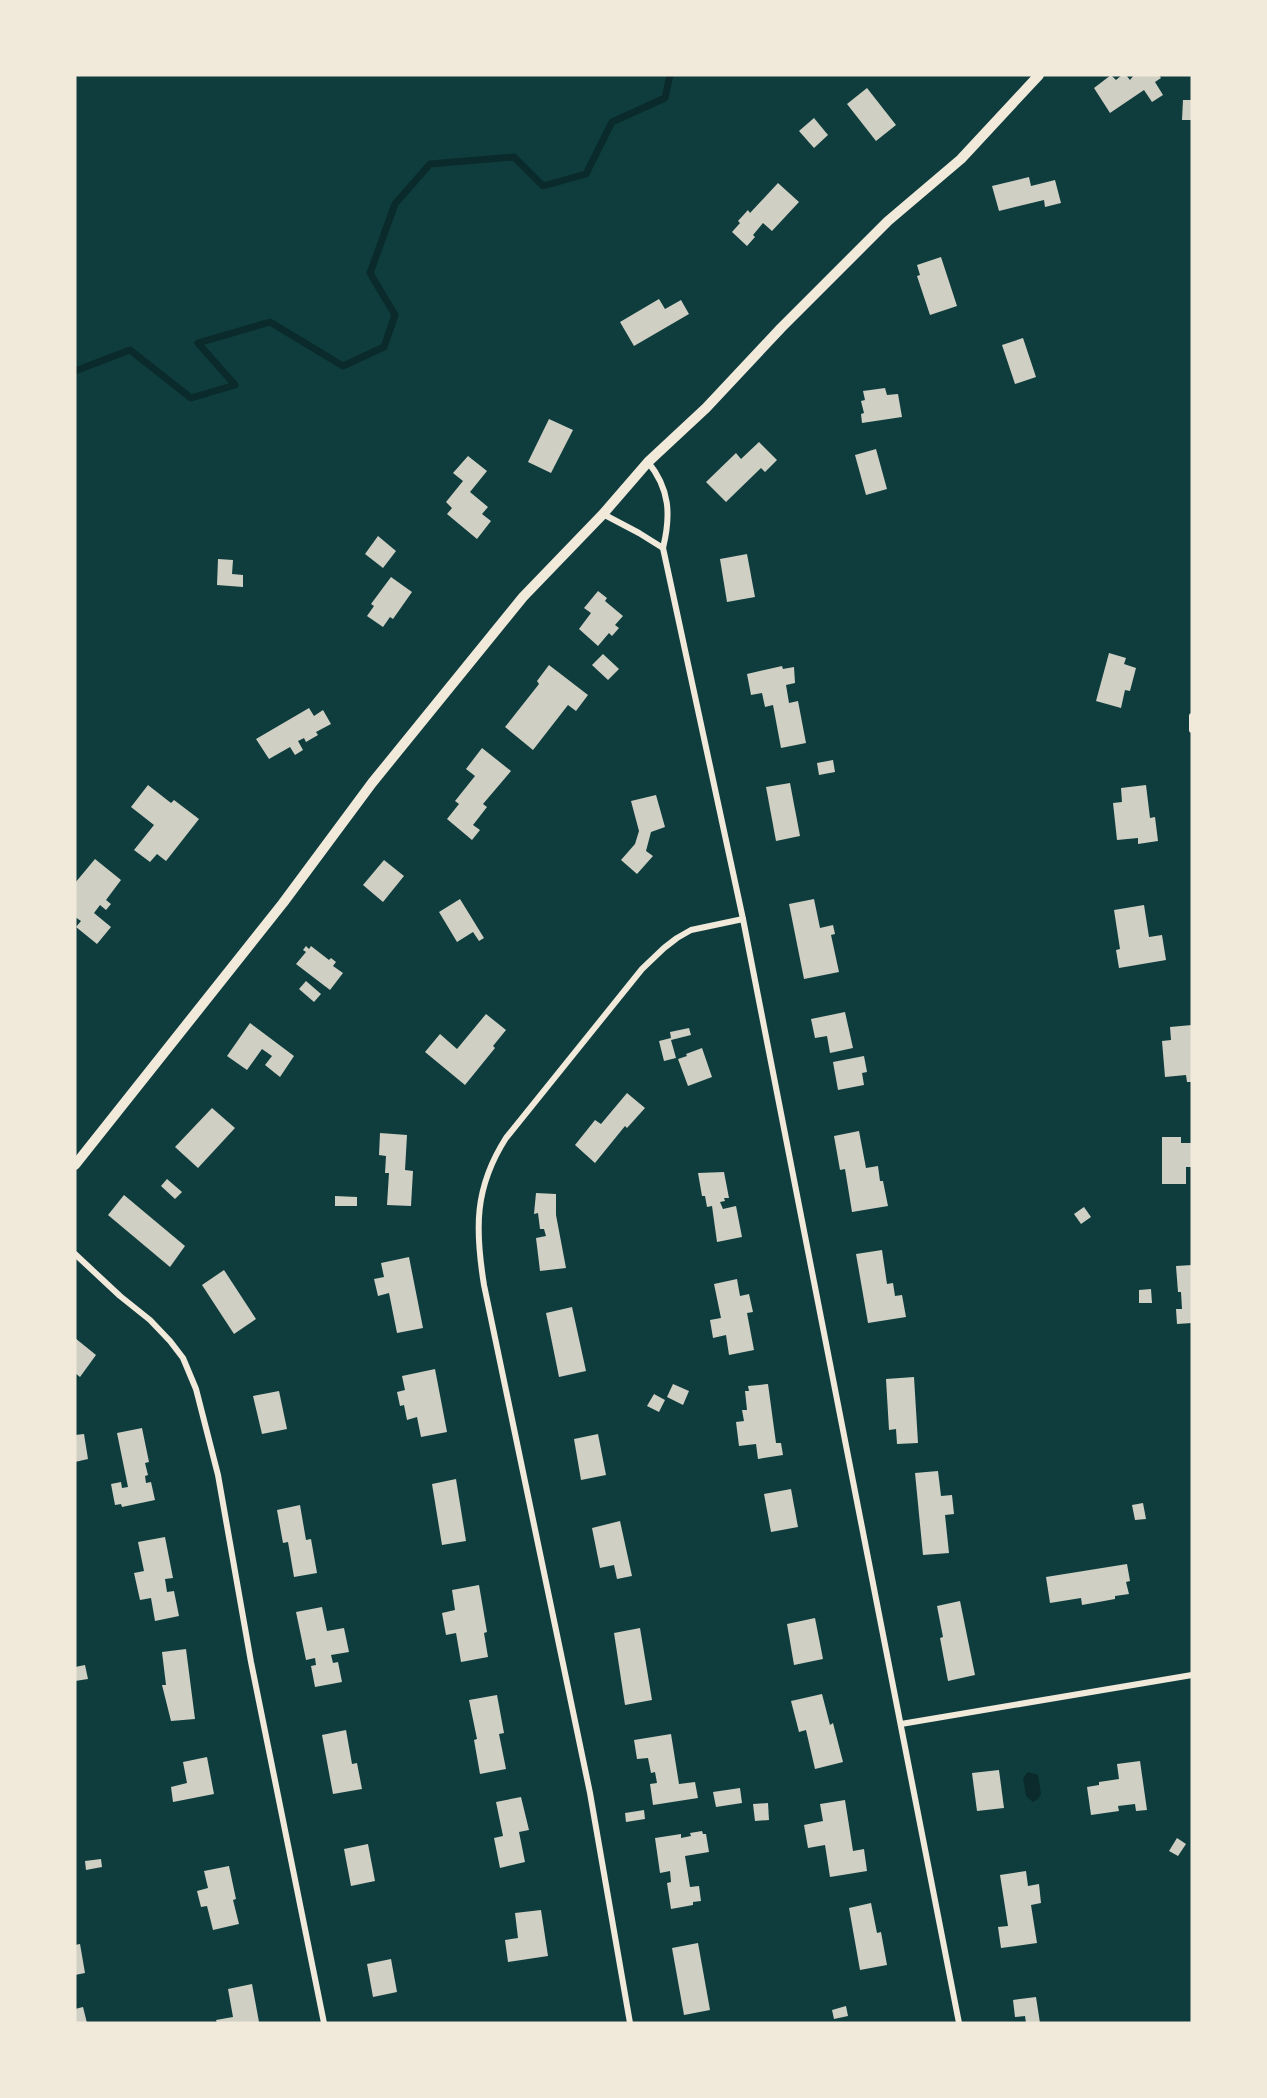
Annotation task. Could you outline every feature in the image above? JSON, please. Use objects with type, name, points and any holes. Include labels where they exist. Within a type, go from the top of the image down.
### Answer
[{"type":"street","points":[[75,1165],[283,903],[372,783],[523,597],[603,514],[648,462],[706,408],[888,221],[961,159],[1039,75]]},
{"type":"street","points":[[648,462],[665,490],[669,522],[663,548],[743,919],[959,2023]]},
{"type":"street","points":[[603,514],[639,532],[663,548]]},
{"type":"street","points":[[1192,716],[1192,730]]},
{"type":"street","points":[[630,2023],[590,1793],[486,1295],[477,1230],[486,1179],[495,1155],[506,1138],[642,969],[676,938],[691,930],[743,919]]},
{"type":"street","points":[[75,1254],[120,1296],[150,1320],[170,1341],[186,1364],[201,1402],[218,1475],[251,1662],[324,2023]]},
{"type":"street","points":[[901,1724],[1192,1675]]},
{"type":"water","points":[[1028,1772],[1038,1775],[1041,1794],[1033,1802],[1026,1796],[1023,1778]]},
{"type":"building","points":[[1111,75],[1116,80],[1126,75],[1130,80],[1134,75],[1159,75],[1161,78],[1155,82],[1163,95],[1152,102],[1144,90],[1110,113],[1094,88]]},
{"type":"building","points":[[867,88],[896,125],[876,141],[847,104]]},
{"type":"building","points":[[1183,100],[1192,100],[1192,120],[1182,120]]},
{"type":"building","points":[[814,118],[828,135],[814,148],[799,131]]},
{"type":"building","points":[[1029,177],[1031,186],[1055,180],[1061,203],[1045,207],[1044,200],[999,211],[992,186]]},
{"type":"building","points":[[778,183],[799,202],[772,231],[763,223],[747,246],[732,232],[748,210],[750,213]]},
{"type":"building","points":[[941,257],[957,306],[930,315],[917,276],[920,275],[917,265]]},
{"type":"building","points":[[659,299],[665,309],[681,300],[689,314],[634,346],[620,322]]},
{"type":"building","points":[[1023,338],[1036,377],[1015,384],[1002,345]]},
{"type":"building","points":[[885,388],[887,395],[898,394],[902,417],[862,423],[861,414],[864,413],[861,401],[865,400],[863,391]]},
{"type":"building","points":[[549,419],[573,430],[551,473],[528,462]]},
{"type":"building","points":[[759,442],[777,460],[765,472],[761,468],[726,502],[706,482],[736,453],[741,459]]},
{"type":"building","points":[[876,449],[887,489],[866,495],[855,455]]},
{"type":"building","points":[[468,456],[487,471],[470,492],[488,507],[482,514],[491,521],[477,539],[447,514],[452,508],[446,502],[463,481],[453,473]]},
{"type":"building","points":[[378,536],[396,551],[383,568],[365,554]]},
{"type":"building","points":[[747,554],[755,597],[727,602],[720,559]]},
{"type":"building","points":[[218,559],[233,560],[232,574],[243,575],[243,587],[217,585]]},
{"type":"building","points":[[391,577],[412,592],[393,619],[390,617],[383,627],[367,616],[374,606],[371,604]]},
{"type":"building","points":[[598,591],[607,598],[605,601],[623,616],[615,625],[619,628],[612,636],[609,633],[598,646],[579,629],[591,613],[584,608]]},
{"type":"building","points":[[1109,653],[1126,658],[1124,664],[1136,668],[1130,691],[1125,690],[1121,708],[1096,701]]},
{"type":"building","points":[[603,654],[619,669],[608,680],[592,665]]},
{"type":"building","points":[[549,665],[588,695],[576,711],[568,705],[533,750],[505,727],[539,684],[537,681]]},
{"type":"building","points":[[782,666],[783,669],[794,667],[795,683],[786,685],[789,703],[798,701],[806,743],[781,748],[773,705],[765,707],[762,693],[751,695],[747,674]]},
{"type":"building","points":[[309,708],[314,716],[323,710],[331,724],[316,732],[318,735],[306,742],[304,738],[298,741],[303,750],[295,755],[290,747],[269,759],[256,739]]},
{"type":"building","points":[[482,748],[511,771],[483,804],[487,807],[473,825],[480,830],[472,840],[447,819],[459,804],[455,801],[475,776],[466,769]]},
{"type":"building","points":[[833,760],[835,772],[819,775],[817,763]]},
{"type":"building","points":[[790,783],[800,836],[776,841],[766,787]]},
{"type":"building","points":[[148,785],[171,803],[174,800],[199,819],[166,861],[157,854],[150,862],[134,850],[154,825],[131,807]]},
{"type":"building","points":[[1146,785],[1150,818],[1155,817],[1158,841],[1138,844],[1138,838],[1117,840],[1113,803],[1122,802],[1121,788]]},
{"type":"building","points":[[656,795],[665,827],[651,832],[646,851],[653,856],[637,874],[621,860],[635,844],[639,831],[631,801]]},
{"type":"building","points":[[95,859],[121,880],[106,900],[111,904],[106,910],[100,905],[94,913],[111,927],[97,944],[76,927],[81,921],[75,917],[75,883]]},
{"type":"building","points":[[384,860],[404,876],[383,902],[363,885]]},
{"type":"building","points":[[460,899],[484,938],[479,941],[473,932],[457,942],[439,912]]},
{"type":"building","points":[[814,899],[820,928],[833,925],[835,934],[831,935],[839,972],[804,979],[789,904]]},
{"type":"building","points":[[1144,905],[1149,937],[1162,935],[1166,960],[1119,968],[1116,950],[1120,949],[1114,910]]},
{"type":"building","points":[[306,946],[309,949],[311,946],[329,960],[331,958],[336,962],[333,966],[343,973],[330,990],[296,964],[306,952],[303,950]]},
{"type":"building","points":[[306,981],[321,994],[314,1002],[299,989]]},
{"type":"building","points":[[845,1012],[853,1048],[830,1053],[827,1036],[815,1038],[811,1019]]},
{"type":"building","points":[[486,1014],[506,1030],[493,1046],[495,1048],[465,1085],[425,1052],[440,1034],[457,1049]]},
{"type":"building","points":[[250,1023],[294,1056],[280,1077],[265,1065],[272,1056],[262,1049],[247,1070],[227,1056]]},
{"type":"building","points":[[1192,1025],[1192,1082],[1187,1082],[1186,1075],[1165,1077],[1162,1041],[1171,1040],[1170,1027]]},
{"type":"building","points":[[689,1028],[691,1035],[671,1040],[676,1058],[664,1061],[659,1041],[671,1038],[670,1032]]},
{"type":"building","points":[[702,1048],[712,1077],[688,1086],[678,1059]]},
{"type":"building","points":[[864,1056],[867,1072],[862,1073],[864,1085],[838,1090],[833,1062]]},
{"type":"building","points":[[627,1093],[645,1108],[627,1128],[625,1126],[595,1163],[575,1145],[595,1120],[601,1124]]},
{"type":"building","points":[[212,1108],[235,1128],[198,1168],[175,1147]]},
{"type":"building","points":[[859,1131],[866,1168],[878,1166],[888,1206],[852,1212],[845,1169],[840,1170],[834,1136]]},
{"type":"building","points":[[380,1133],[407,1135],[405,1170],[413,1171],[411,1206],[387,1205],[389,1173],[385,1173],[386,1156],[379,1155]]},
{"type":"building","points":[[1162,1137],[1181,1137],[1181,1143],[1191,1143],[1191,1167],[1186,1167],[1186,1184],[1162,1184]]},
{"type":"building","points":[[724,1172],[729,1198],[724,1198],[725,1201],[720,1202],[723,1209],[736,1206],[742,1237],[717,1242],[712,1206],[707,1207],[705,1196],[702,1196],[698,1173]]},
{"type":"building","points":[[167,1179],[182,1192],[175,1199],[161,1186]]},
{"type":"building","points":[[536,1193],[556,1194],[556,1215],[566,1268],[540,1271],[536,1238],[546,1236],[544,1229],[540,1229],[538,1213],[534,1214]]},
{"type":"building","points":[[124,1195],[185,1246],[170,1267],[108,1215]]},
{"type":"building","points":[[335,1196],[357,1197],[357,1206],[335,1206]]},
{"type":"building","points":[[1084,1207],[1091,1217],[1081,1224],[1074,1214]]},
{"type":"building","points":[[882,1250],[887,1284],[893,1283],[895,1296],[902,1295],[906,1317],[868,1323],[856,1254]]},
{"type":"building","points":[[409,1257],[423,1328],[397,1333],[389,1293],[378,1296],[374,1279],[384,1277],[381,1263]]},
{"type":"building","points":[[1192,1265],[1192,1323],[1177,1324],[1176,1309],[1182,1309],[1176,1266]]},
{"type":"building","points":[[224,1270],[256,1319],[234,1334],[202,1285]]},
{"type":"building","points":[[737,1279],[740,1296],[749,1294],[753,1312],[747,1313],[754,1350],[729,1355],[726,1335],[713,1338],[710,1320],[721,1318],[714,1284]]},
{"type":"building","points":[[1151,1289],[1152,1303],[1139,1303],[1139,1290]]},
{"type":"building","points":[[572,1307],[586,1371],[559,1377],[546,1313]]},
{"type":"building","points":[[75,1338],[96,1355],[80,1377],[75,1373]]},
{"type":"building","points":[[435,1369],[447,1432],[421,1437],[417,1417],[407,1420],[404,1405],[400,1406],[397,1392],[405,1390],[402,1376]]},
{"type":"building","points":[[914,1377],[918,1443],[897,1444],[896,1429],[889,1430],[886,1379]]},
{"type":"building","points":[[673,1384],[689,1391],[683,1405],[667,1397]]},
{"type":"building","points":[[768,1384],[776,1443],[781,1443],[783,1455],[758,1459],[756,1444],[739,1446],[736,1422],[744,1421],[742,1410],[747,1410],[745,1391],[749,1391],[748,1386]]},
{"type":"building","points":[[279,1391],[287,1429],[262,1434],[253,1396]]},
{"type":"building","points":[[654,1394],[665,1400],[659,1412],[647,1406]]},
{"type":"building","points":[[142,1428],[149,1462],[145,1463],[148,1475],[145,1476],[146,1483],[151,1482],[155,1500],[122,1507],[121,1504],[115,1505],[111,1484],[121,1482],[122,1488],[128,1487],[117,1433]]},
{"type":"building","points":[[84,1434],[88,1459],[75,1462],[75,1435]]},
{"type":"building","points":[[598,1434],[606,1475],[581,1480],[574,1439]]},
{"type":"building","points":[[938,1471],[941,1496],[952,1495],[954,1514],[945,1515],[949,1553],[923,1555],[915,1473]]},
{"type":"building","points":[[456,1479],[466,1541],[442,1545],[432,1484]]},
{"type":"building","points":[[791,1489],[798,1527],[771,1532],[764,1494]]},
{"type":"building","points":[[1143,1503],[1146,1519],[1135,1520],[1132,1505]]},
{"type":"building","points":[[300,1505],[306,1540],[311,1539],[317,1573],[294,1577],[288,1542],[283,1543],[277,1510]]},
{"type":"building","points":[[620,1521],[632,1576],[617,1579],[614,1565],[600,1568],[592,1528]]},
{"type":"building","points":[[165,1537],[173,1578],[165,1579],[167,1592],[174,1591],[179,1616],[155,1621],[151,1598],[140,1600],[134,1573],[144,1571],[138,1542]]},
{"type":"building","points":[[1127,1564],[1130,1581],[1126,1582],[1129,1594],[1082,1605],[1081,1598],[1050,1603],[1046,1577]]},
{"type":"building","points":[[479,1585],[487,1632],[484,1633],[488,1657],[461,1662],[456,1633],[446,1635],[442,1613],[455,1610],[452,1590]]},
{"type":"building","points":[[960,1601],[975,1675],[948,1681],[937,1606]]},
{"type":"building","points":[[322,1607],[327,1631],[344,1628],[349,1652],[331,1655],[333,1663],[338,1662],[342,1682],[315,1687],[311,1666],[316,1665],[315,1658],[306,1660],[296,1612]]},
{"type":"building","points":[[815,1618],[823,1659],[794,1665],[787,1624]]},
{"type":"building","points":[[640,1628],[652,1700],[625,1705],[614,1633]]},
{"type":"building","points":[[186,1649],[195,1719],[171,1721],[162,1685],[166,1685],[162,1652]]},
{"type":"building","points":[[85,1665],[88,1679],[75,1681],[75,1667]]},
{"type":"building","points":[[822,1694],[830,1725],[833,1723],[843,1762],[815,1769],[806,1730],[799,1732],[791,1701]]},
{"type":"building","points":[[497,1695],[504,1733],[499,1734],[506,1769],[480,1774],[474,1740],[477,1739],[469,1700]]},
{"type":"building","points":[[346,1730],[352,1764],[357,1763],[362,1789],[333,1794],[322,1735]]},
{"type":"building","points":[[671,1734],[679,1784],[695,1782],[698,1798],[653,1805],[650,1784],[657,1783],[655,1772],[651,1773],[648,1758],[637,1759],[634,1740]]},
{"type":"building","points":[[207,1757],[214,1794],[173,1802],[171,1787],[187,1783],[183,1762]]},
{"type":"building","points":[[1140,1761],[1147,1810],[1136,1811],[1135,1804],[1118,1806],[1119,1811],[1091,1815],[1087,1787],[1099,1785],[1099,1782],[1119,1779],[1117,1764]]},
{"type":"building","points":[[999,1770],[1004,1808],[977,1811],[972,1773]]},
{"type":"building","points":[[740,1788],[742,1803],[716,1807],[713,1792]]},
{"type":"building","points":[[521,1797],[529,1830],[519,1832],[525,1862],[500,1868],[494,1838],[503,1836],[496,1802]]},
{"type":"building","points":[[845,1800],[853,1851],[864,1849],[867,1871],[830,1877],[825,1845],[808,1848],[804,1825],[823,1821],[820,1804]]},
{"type":"building","points":[[768,1803],[769,1820],[755,1821],[753,1804]]},
{"type":"building","points":[[644,1810],[645,1819],[626,1822],[625,1813]]},
{"type":"building","points":[[702,1831],[706,1834],[709,1852],[685,1856],[690,1887],[699,1886],[701,1901],[693,1902],[693,1905],[671,1909],[667,1883],[671,1882],[670,1871],[660,1873],[655,1838],[681,1834],[681,1838],[691,1836],[690,1833]]},
{"type":"building","points":[[1177,1838],[1186,1844],[1178,1856],[1169,1851]]},
{"type":"building","points":[[368,1844],[375,1881],[351,1886],[344,1849]]},
{"type":"building","points":[[101,1859],[102,1867],[86,1870],[85,1861]]},
{"type":"building","points":[[229,1866],[236,1899],[233,1900],[239,1924],[213,1930],[207,1906],[201,1907],[197,1891],[208,1888],[204,1871]]},
{"type":"building","points":[[1026,1871],[1028,1886],[1039,1884],[1041,1903],[1031,1905],[1037,1943],[1001,1948],[998,1927],[1008,1926],[1000,1875]]},
{"type":"building","points":[[871,1903],[877,1933],[881,1932],[887,1965],[860,1970],[849,1908]]},
{"type":"building","points":[[541,1910],[548,1956],[508,1962],[505,1940],[518,1938],[515,1913]]},
{"type":"building","points":[[698,1943],[710,2010],[684,2015],[672,1948]]},
{"type":"building","points":[[80,1944],[85,1973],[75,1975],[75,1945]]},
{"type":"building","points":[[391,1959],[397,1992],[373,1997],[367,1964]]},
{"type":"building","points":[[252,1984],[259,2022],[217,2023],[216,2020],[233,2017],[228,1989]]},
{"type":"building","points":[[1036,1997],[1040,2023],[1026,2023],[1025,2016],[1015,2017],[1013,2000]]},
{"type":"building","points":[[846,2006],[848,2016],[834,2019],[832,2010]]},
{"type":"building","points":[[83,2007],[87,2023],[75,2023],[75,2009]]},
{"type":"waterway","points":[[75,371],[130,350],[191,398],[235,385],[198,343],[270,322],[343,366],[384,347],[395,315],[370,273],[395,204],[430,164],[514,157],[543,186],[586,174],[612,122],[665,98],[670,75]]}]
